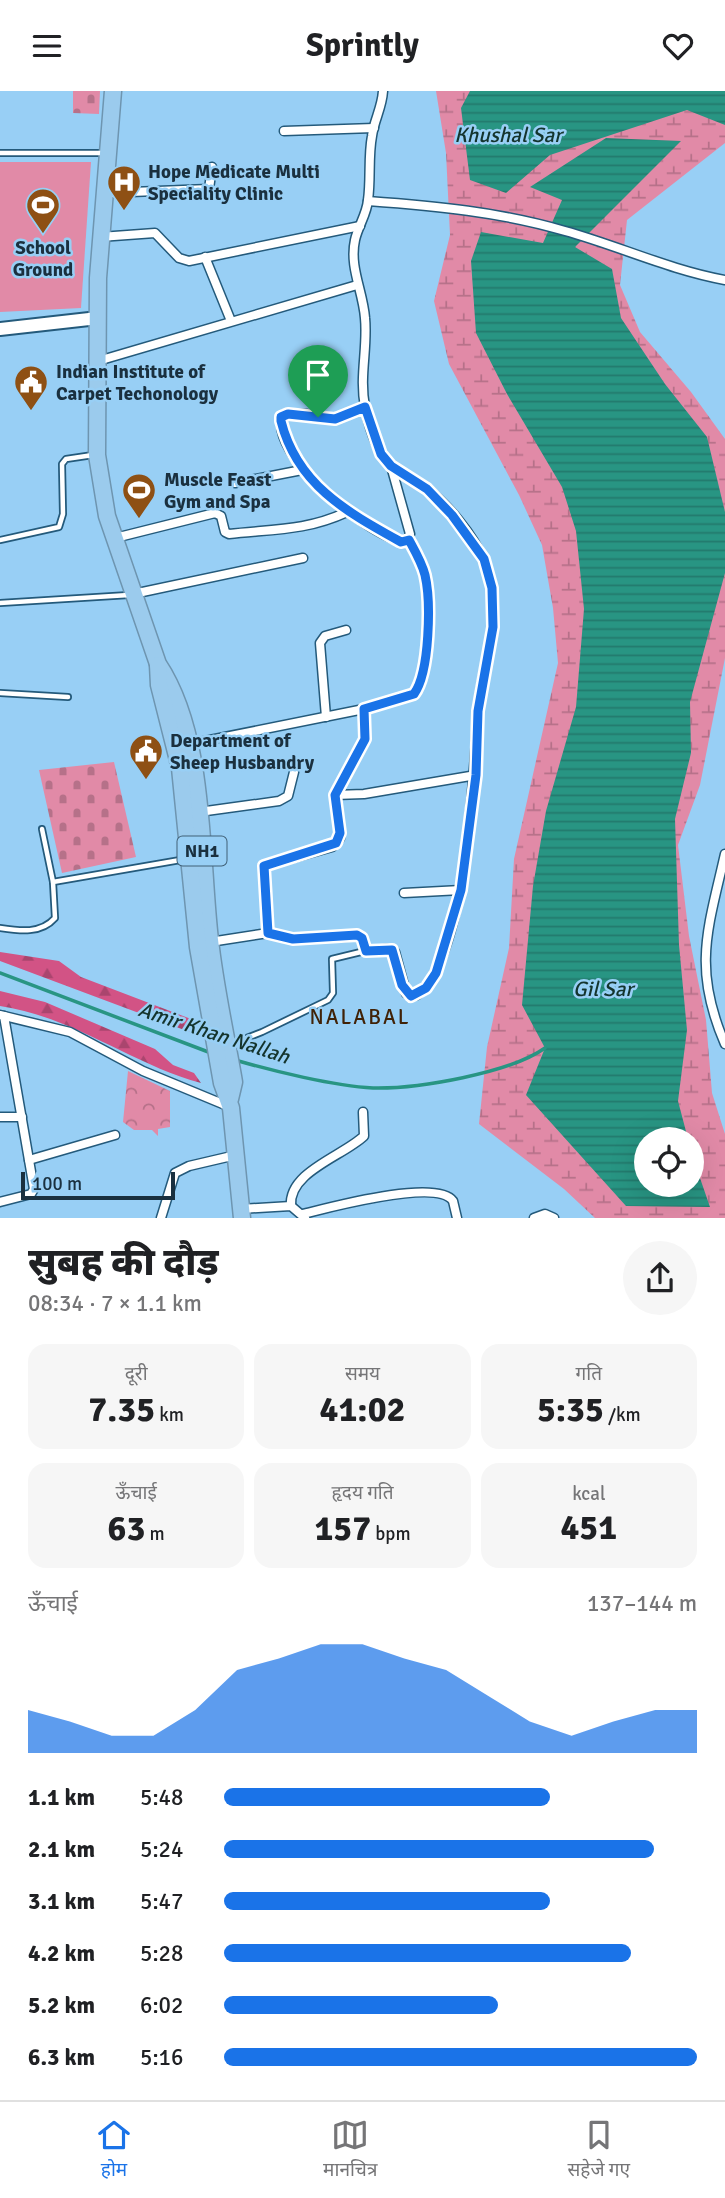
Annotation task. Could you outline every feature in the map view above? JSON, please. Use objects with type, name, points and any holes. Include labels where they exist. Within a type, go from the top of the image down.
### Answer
[{"type":"highway","name":"NH1","points":[[113,91],[100,237],[97,455],[103,499],[133,594],[158,664],[170,683],[190,744],[198,812],[196,858]]},
{"type":"highway","name":"NH1","points":[[158,664],[159,685],[177,747],[196,858],[204,945],[231,1104],[241,1213]]},
{"type":"main road","points":[[0,329],[98,319]]},
{"type":"street","points":[[190,744],[364,709],[408,698],[417,689],[425,651],[428,590],[424,573],[409,540],[391,466],[374,439],[361,379],[365,316],[357,285],[354,249],[368,201],[374,128],[380,116],[383,91]]},
{"type":"street","points":[[284,131],[374,128]]},
{"type":"street","points":[[105,193],[209,189],[212,167]]},
{"type":"street","points":[[368,201],[465,209],[564,230],[648,260],[725,281]]},
{"type":"street","points":[[100,237],[155,233],[184,260],[360,226]]},
{"type":"street","points":[[205,257],[231,321]]},
{"type":"street","points":[[97,361],[357,285]]},
{"type":"street","points":[[365,407],[335,419],[306,414],[281,417],[291,452],[303,470],[347,512],[401,542],[409,540]]},
{"type":"street","points":[[204,945],[268,933],[293,939],[357,935],[362,938],[366,951],[392,950],[406,993],[417,995],[436,973],[461,890],[476,775],[478,711],[493,627],[492,588],[489,572],[474,543],[437,498],[417,481],[391,466]]},
{"type":"street","points":[[235,484],[303,470]]},
{"type":"street","points":[[116,538],[215,513],[221,516],[225,532],[229,534],[299,529],[347,512]]},
{"type":"street","points":[[133,594],[303,558]]},
{"type":"street","points":[[326,717],[320,643],[325,636],[345,630]]},
{"type":"street","points":[[268,933],[264,866],[336,843],[340,833],[335,795],[365,739],[364,709]]},
{"type":"street","points":[[198,812],[279,801],[288,796],[294,772]]},
{"type":"street","points":[[335,795],[364,794],[476,775]]},
{"type":"street","points":[[724,1038],[707,991],[704,957],[725,854]]},
{"type":"street","points":[[404,893],[461,890]]},
{"type":"street","points":[[0,1202],[34,1192],[2,1016],[69,1032],[143,1071],[231,1104]]},
{"type":"street","points":[[363,1112],[364,1136],[297,1182],[290,1196],[292,1206],[304,1216],[375,1197],[441,1193],[453,1201],[457,1218]]},
{"type":"street","points":[[0,1117],[22,1117]]},
{"type":"street","points":[[29,1160],[115,1135]]},
{"type":"street","points":[[161,1218],[175,1173],[189,1165],[236,1155]]},
{"type":"street","points":[[241,1213],[292,1206]]},
{"type":"street","points":[[534,1218],[545,1214],[554,1218]]},
{"type":"lane","points":[[0,153],[109,153]]},
{"type":"lane","points":[[0,540],[59,527],[62,514],[62,464],[66,459],[97,455]]},
{"type":"lane","points":[[0,603],[133,594]]},
{"type":"lane","points":[[0,693],[68,697]]},
{"type":"lane","points":[[0,928],[32,930],[47,927],[55,918],[53,882],[42,829]]},
{"type":"lane","points":[[53,882],[196,858]]},
{"type":"lane","points":[[221,1044],[241,1042],[328,1000],[332,993],[332,959],[366,951]]},
{"type":"green space","points":[[73,91],[100,91],[99,114],[73,113]]},
{"type":"green space","name":"Gil Sar","points":[[436,91],[725,91],[725,143],[627,220],[620,285],[640,332],[691,392],[725,439],[725,658],[700,785],[678,845],[689,936],[706,1020],[712,1093],[725,1134],[725,1218],[595,1218],[564,1189],[479,1124],[487,1047],[509,948],[514,859],[558,663],[553,608],[542,545],[519,495],[449,364],[434,301],[450,235],[446,153]]},
{"type":"green space","name":"School Ground","points":[[0,162],[91,162],[81,308],[0,312]]},
{"type":"green space","points":[[114,762],[136,857],[62,873],[39,770]]},
{"type":"green space","points":[[0,952],[59,961],[81,977],[191,1019],[195,1034],[0,961]]},
{"type":"green space","points":[[0,991],[45,1002],[155,1049],[173,1065],[194,1073],[201,1083],[150,1065],[53,1020],[0,1006]]},
{"type":"green space","points":[[128,1071],[170,1091],[170,1127],[158,1129],[158,1136],[152,1130],[134,1130],[123,1122]]},
{"type":"water","name":"Khushal Sar","points":[[470,91],[725,91],[725,125],[687,110],[550,155],[506,193],[470,180],[461,108]]},
{"type":"water","name":"Gil Sar","points":[[606,138],[681,141],[575,247],[612,269],[621,318],[665,384],[707,437],[725,512],[725,573],[690,702],[691,753],[675,819],[679,945],[687,1030],[678,1101],[685,1127],[634,1127],[634,1197],[704,1197],[704,1190],[710,1207],[626,1206],[526,1095],[545,1048],[522,1005],[533,886],[546,811],[576,707],[584,609],[576,531],[562,487],[507,394],[476,333],[471,261],[481,232],[543,243],[562,200],[530,187]]},
{"type":"waterway","name":"Amir Khan Nallah","points":[[0,973],[211,1053]]},
{"type":"waterway","name":"Amir Khan Nallah","points":[[235,1060],[322,1081],[357,1087],[392,1088],[487,1072],[510,1065],[545,1048]]},
{"type":"place","name":"Hope Medicate Multi Speciality Clinic","points":[[124,212]]},
{"type":"place","name":"School Ground","points":[[43,235]]},
{"type":"place","name":"Indian Institute of Carpet Techonology","points":[[31,412]]},
{"type":"place","name":"Muscle Feast Gym and Spa","points":[[139,520]]},
{"type":"place","name":"Department of Sheep Husbandry","points":[[146,781]]},
{"type":"district","name":"NALABAL","points":[[360,1017]]},
{"type":"route","points":[[365,407],[381,454],[391,466],[427,489],[452,515],[484,559],[492,588],[493,627],[481,685],[476,775],[467,823],[461,890],[436,973],[426,988],[411,996],[402,985],[395,952],[392,950],[366,951],[362,946],[362,938],[357,935],[284,939],[268,933],[264,866],[272,861],[332,847],[340,838],[334,806],[335,795],[365,739],[364,709],[408,698],[414,694],[425,651],[428,590],[418,556],[409,540],[401,542],[347,512],[303,470],[291,452],[281,417],[288,414],[318,417],[343,417],[365,407]]}]
